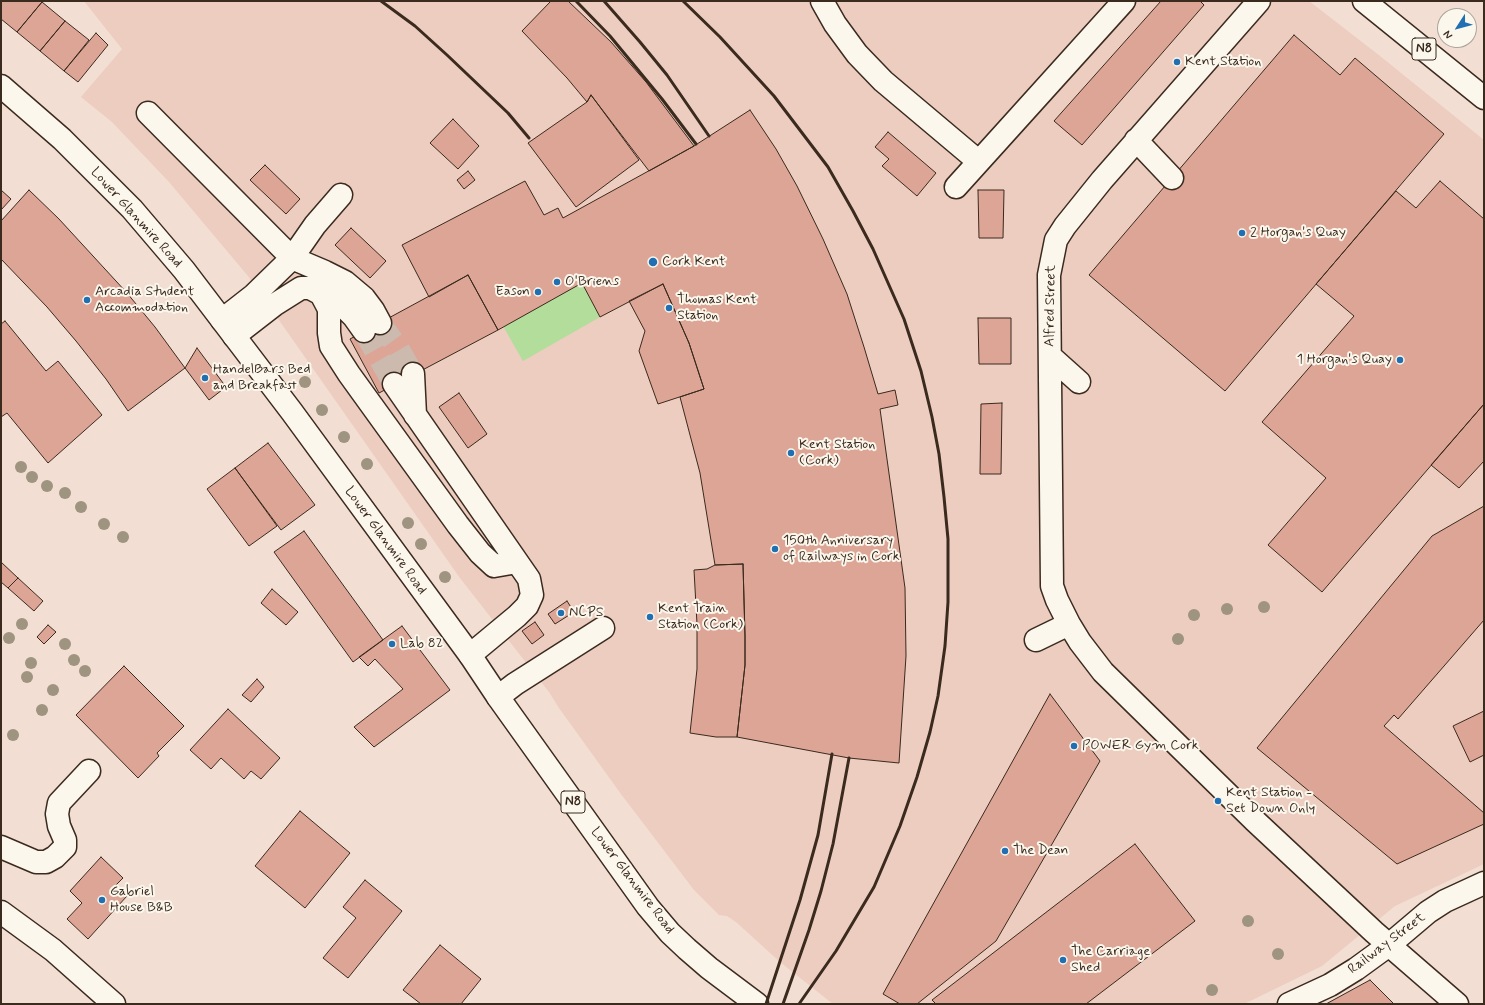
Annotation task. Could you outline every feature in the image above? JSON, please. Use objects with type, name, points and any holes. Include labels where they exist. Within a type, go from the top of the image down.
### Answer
[{"type":"main road","points":[[822,1],[835,24],[857,54],[883,81],[978,162]]},
{"type":"main road","points":[[956,187],[1124,1]]},
{"type":"main road","name":"Alfred Street","points":[[1259,1],[1136,140],[1065,226],[1056,240],[1049,275],[1052,586],[1069,624],[1080,642],[1103,672],[1254,820],[1389,945],[1457,1004]]},
{"type":"main road","name":"N8","points":[[1364,1],[1484,98]]},
{"type":"main road","name":"Lower Glanmire Road","points":[[1,86],[62,139],[132,209],[184,270],[470,655],[498,697],[652,912],[687,950],[750,999]]},
{"type":"main road","points":[[148,113],[292,258],[345,282],[364,298],[373,310],[372,327],[354,317],[342,305],[320,292],[310,288],[301,288],[274,305],[228,328]]},
{"type":"main road","points":[[1136,140],[1172,178]]},
{"type":"main road","points":[[228,328],[259,291],[292,258],[315,225],[341,195]]},
{"type":"main road","points":[[320,292],[329,309],[329,332],[331,346],[349,374],[458,525],[480,553],[494,566],[517,562]]},
{"type":"main road","points":[[1050,356],[1078,382]]},
{"type":"main road","points":[[413,374],[415,415]]},
{"type":"main road","points":[[394,384],[529,579],[532,595],[527,606],[470,655]]},
{"type":"main road","points":[[1036,640],[1069,624]]},
{"type":"main road","points":[[498,697],[514,684],[603,628]]},
{"type":"main road","points":[[1,847],[36,862],[46,862],[55,857],[65,847],[65,840],[59,826],[57,814],[60,803],[88,771]]},
{"type":"main road","name":"Railway Street","points":[[1289,1004],[1330,985],[1356,969],[1389,945],[1428,912],[1445,900],[1484,883]]},
{"type":"main road","points":[[1,912],[53,950],[114,1004]]},
{"type":"shaded area","points":[[84,1],[1309,1],[1484,140],[1484,864],[1395,906],[1322,966],[1244,1004],[833,1004],[780,962],[736,922],[727,916],[719,915],[694,890],[621,794],[549,692],[460,578],[248,276],[169,182],[112,122],[81,97],[122,49]]},
{"type":"green space","points":[[582,283],[600,317],[523,361],[503,326]]},
{"type":"building","points":[[2,1],[42,2],[17,32],[1,19]]},
{"type":"building","points":[[551,1],[568,1],[611,42],[646,82],[694,146],[649,171],[591,95],[587,102],[567,78],[522,31]]},
{"type":"building","points":[[1161,1],[1200,1],[1204,5],[1082,145],[1054,121]]},
{"type":"building","points":[[42,2],[65,21],[40,51],[17,32]]},
{"type":"building","points":[[65,21],[89,40],[64,71],[40,51]]},
{"type":"building","points":[[96,33],[108,45],[78,82],[64,71]]},
{"type":"building","name":"2 Horgan's Quay","points":[[1294,35],[1340,75],[1355,58],[1444,134],[1225,391],[1089,275]]},
{"type":"building","points":[[591,95],[639,160],[576,207],[528,143],[587,102]]},
{"type":"building","name":"Kent Station (Cork)","points":[[750,110],[776,149],[797,186],[823,239],[847,294],[878,394],[895,390],[898,405],[880,409],[905,588],[906,656],[899,763],[849,758],[737,737],[745,665],[743,564],[715,565],[700,473],[680,397],[704,389],[689,343],[663,284],[600,317],[582,283],[498,330],[468,275],[429,297],[402,245],[525,181],[544,215],[558,208],[563,218],[694,146]]},
{"type":"building","points":[[453,119],[479,146],[458,169],[430,143]]},
{"type":"building","points":[[888,132],[936,173],[917,196],[882,166],[889,159],[875,147]]},
{"type":"building","points":[[265,165],[300,199],[286,214],[250,180]]},
{"type":"building","points":[[468,171],[475,180],[464,189],[457,180]]},
{"type":"building","name":"1 Horgan's Quay","points":[[1440,181],[1484,219],[1484,404],[1322,592],[1268,545],[1326,478],[1262,422],[1354,316],[1316,284],[1396,191],[1416,208]]},
{"type":"building","points":[[1,190],[11,199],[1,210]]},
{"type":"building","name":"Arcadia Student Accommodation","points":[[29,190],[59,219],[127,293],[155,327],[185,368],[128,411],[106,379],[76,341],[47,307],[1,259],[1,221]]},
{"type":"building","points":[[978,190],[1004,190],[1003,238],[979,238]]},
{"type":"building","points":[[351,228],[386,261],[370,278],[335,245]]},
{"type":"building","points":[[468,275],[498,330],[379,393],[350,339]]},
{"type":"building","points":[[663,284],[689,343],[704,389],[658,404],[639,351],[645,331],[629,301]]},
{"type":"building","points":[[978,318],[1011,318],[1011,364],[979,364]]},
{"type":"building","points":[[5,321],[46,371],[58,361],[102,415],[48,463],[7,413],[1,417],[1,324]]},
{"type":"building","name":"HandelBars Bed and Breakfast","points":[[197,348],[226,387],[209,400],[185,368]]},
{"type":"building","points":[[459,393],[487,434],[468,448],[439,407]]},
{"type":"building","points":[[1002,403],[1001,474],[980,474],[981,404]]},
{"type":"building","points":[[1484,404],[1484,461],[1459,488],[1431,465]]},
{"type":"building","points":[[268,443],[315,505],[281,530],[235,468]]},
{"type":"building","points":[[235,468],[277,526],[249,546],[207,489]]},
{"type":"building","points":[[1484,506],[1484,620],[1398,719],[1394,715],[1384,726],[1484,813],[1484,824],[1397,864],[1257,748],[1432,536]]},
{"type":"building","points":[[304,531],[383,640],[353,662],[274,552]]},
{"type":"building","points":[[1,562],[18,578],[8,588],[1,582]]},
{"type":"building","points":[[743,564],[745,665],[737,737],[716,737],[690,733],[697,669],[697,624],[694,570],[707,569],[715,565]]},
{"type":"building","points":[[18,578],[43,601],[34,611],[8,588]]},
{"type":"building","points":[[272,589],[298,612],[286,625],[261,603]]},
{"type":"building","name":"NCPS","points":[[567,601],[574,612],[555,624],[548,614]]},
{"type":"building","points":[[535,622],[544,635],[532,644],[522,631]]},
{"type":"building","points":[[48,625],[56,632],[44,644],[37,637]]},
{"type":"building","points":[[402,626],[450,690],[374,747],[354,727],[403,689],[375,659],[368,666],[359,657]]},
{"type":"building","points":[[124,666],[184,726],[157,753],[159,756],[138,778],[76,715]]},
{"type":"building","points":[[257,679],[264,687],[251,702],[242,695]]},
{"type":"building","name":"The Dean","points":[[1050,694],[1100,761],[996,941],[917,1004],[900,1004],[883,994]]},
{"type":"building","points":[[228,709],[280,758],[261,779],[251,771],[244,779],[221,758],[211,769],[190,750]]},
{"type":"building","points":[[1484,711],[1484,755],[1470,762],[1453,726]]},
{"type":"building","points":[[300,811],[350,853],[305,908],[255,866]]},
{"type":"building","name":"The Carriage Shed","points":[[1135,844],[1195,921],[1086,1004],[936,1004],[932,1000]]},
{"type":"building","name":"Gabriel House B&B","points":[[101,857],[123,878],[116,885],[127,896],[88,939],[67,919],[82,903],[70,891]]},
{"type":"building","points":[[365,880],[402,911],[348,978],[323,958],[356,918],[343,907]]},
{"type":"building","points":[[440,945],[481,979],[461,1004],[421,1004],[403,990]]},
{"type":"building","points":[[1370,980],[1394,1004],[1326,1004]]},
{"type":"tunnel","points":[[380,323],[398,348],[413,374]]},
{"type":"tunnel","points":[[364,331],[394,384]]},
{"type":"railway","points":[[381,1],[415,26],[447,55],[508,113],[529,138]]},
{"type":"railway","points":[[576,1],[610,36],[662,99],[696,144]]},
{"type":"railway","points":[[604,1],[667,75],[709,136]]},
{"type":"railway","points":[[683,1],[720,37],[774,96],[828,167],[873,249],[904,319],[921,371],[939,454],[944,497],[948,539],[948,602],[945,646],[938,696],[930,732],[917,777],[900,826],[874,887],[836,951],[799,1004]]},
{"type":"railway","points":[[766,1004],[800,900],[818,835],[832,754]]},
{"type":"railway","points":[[783,1004],[821,891],[833,844],[849,758]]},
{"type":"place","name":"Kent Station","points":[[1177,62]]},
{"type":"place","name":"2 Horgan's Quay","points":[[1242,233]]},
{"type":"place","name":"Cork Kent","points":[[653,262]]},
{"type":"place","name":"O'Briens","points":[[557,282]]},
{"type":"place","name":"Eason","points":[[538,292]]},
{"type":"place","name":"Arcadia Student Accommodation","points":[[87,300]]},
{"type":"place","name":"Thomas Kent Station","points":[[669,308]]},
{"type":"place","name":"1 Horgan's Quay","points":[[1400,360]]},
{"type":"place","name":"HandelBars Bed and Breakfast","points":[[205,378]]},
{"type":"place","name":"Kent Station (Cork)","points":[[791,453]]},
{"type":"place","name":"150th Anniversary of Railways in Cork","points":[[775,549]]},
{"type":"place","name":"NCPS","points":[[561,613]]},
{"type":"place","name":"Kent Train Station (Cork)","points":[[650,617]]},
{"type":"place","name":"Lab 82","points":[[392,644]]},
{"type":"place","name":"POWER Gym Cork","points":[[1074,746]]},
{"type":"place","name":"Kent Station - Set Down Only","points":[[1218,801]]},
{"type":"place","name":"The Dean","points":[[1005,851]]},
{"type":"place","name":"Gabriel House B&B","points":[[102,900]]},
{"type":"place","name":"The Carriage Shed","points":[[1063,960]]}]
